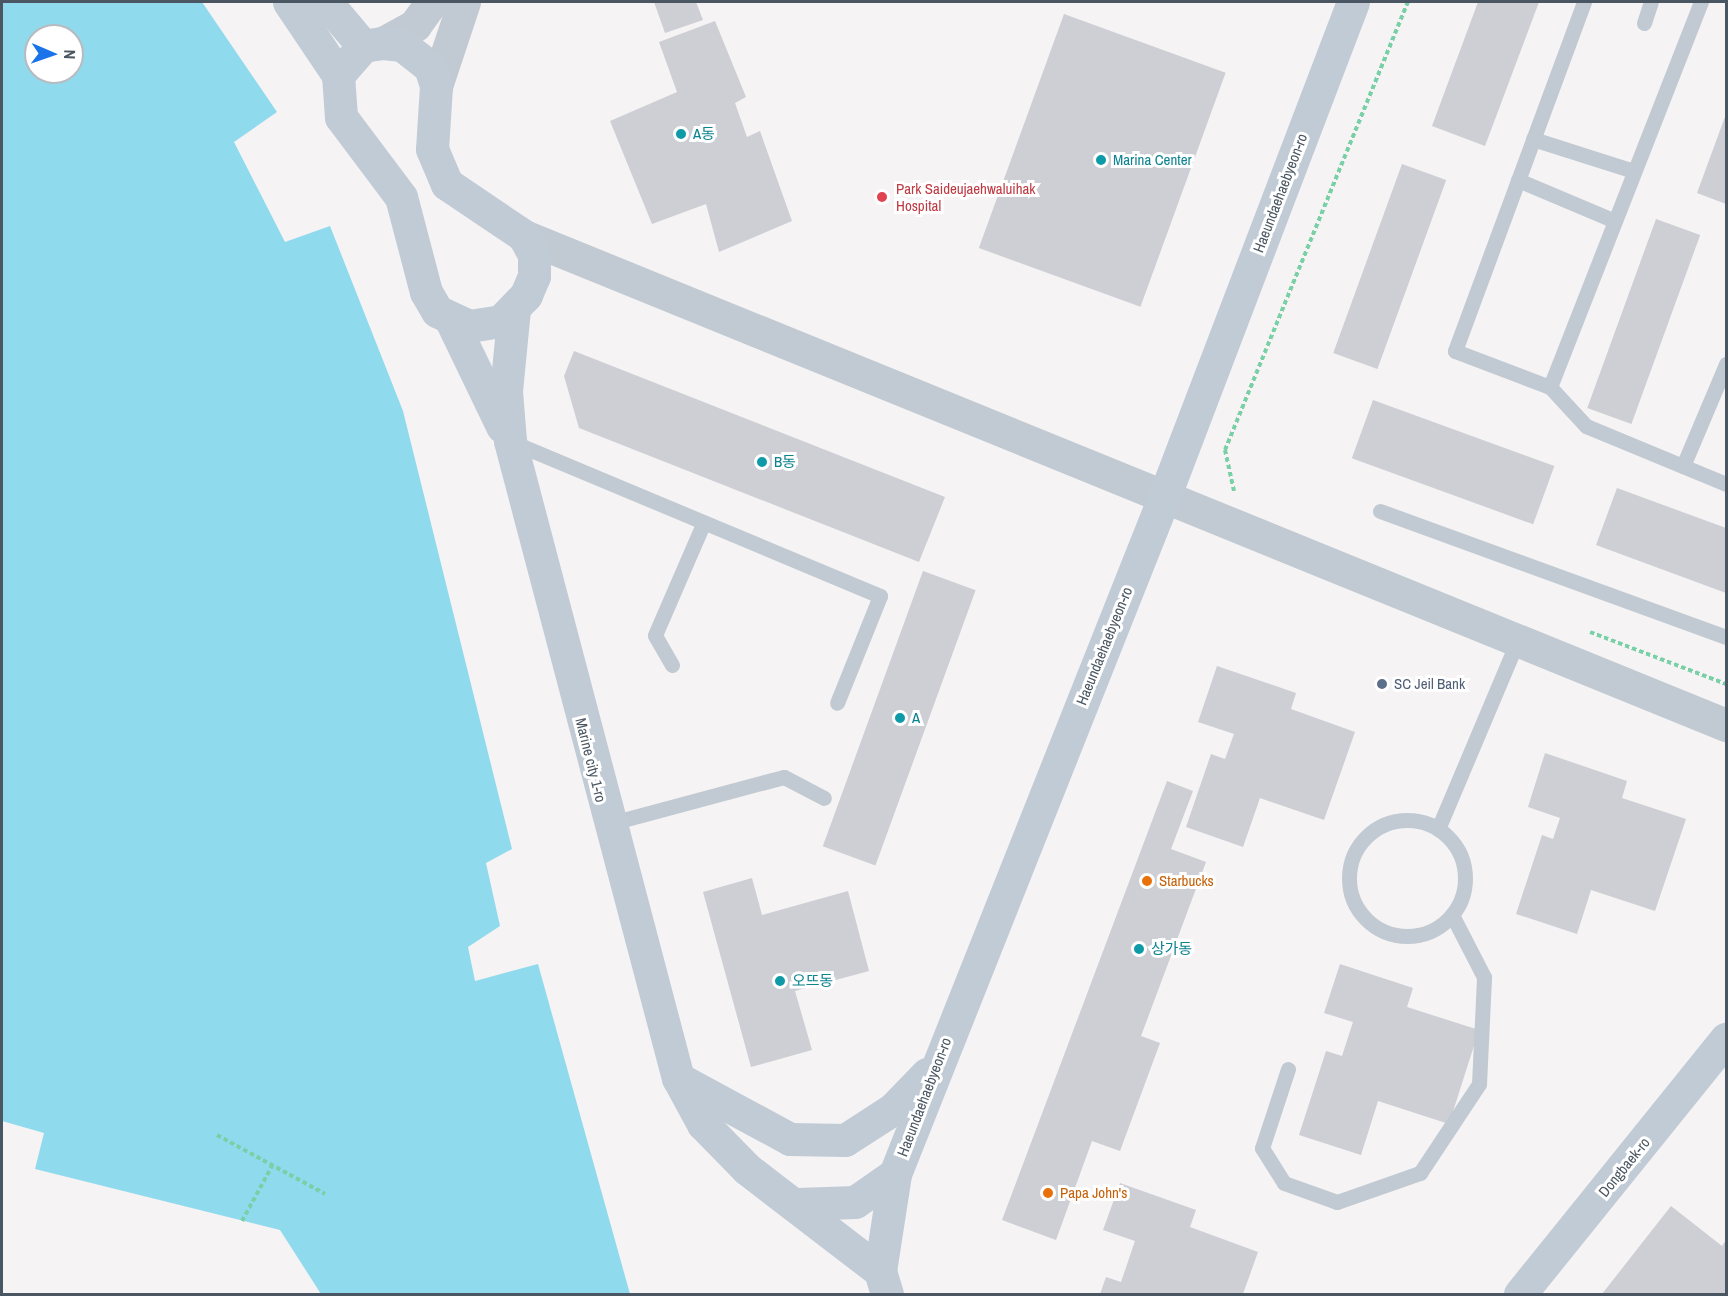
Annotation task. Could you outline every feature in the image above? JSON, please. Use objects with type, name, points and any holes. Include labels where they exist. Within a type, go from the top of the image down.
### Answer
[{"type":"main road","points":[[289,2],[338,75],[373,45]]},
{"type":"main road","points":[[326,2],[373,45],[418,54],[436,86],[432,148],[447,184],[524,236],[534,255],[534,276],[514,309],[486,326],[451,320]]},
{"type":"main road","name":"Haeundaehaebyeon-ro","points":[[883,1283],[895,1174],[935,1066],[1163,500],[1353,2]]},
{"type":"main road","name":"Marine city 1-ro","points":[[338,75],[341,117],[401,197],[426,292],[437,311],[451,320],[510,441]]},
{"type":"main road","name":"Marine city 1-ro","points":[[514,309],[506,391],[510,441],[608,824],[678,1078],[703,1124],[747,1169],[798,1204],[883,1283]]},
{"type":"main road","name":"Dongbaek-ro","points":[[1520,1294],[1726,1039]]},
{"type":"main road","points":[[678,1078],[790,1139],[845,1140],[893,1109],[935,1066]]},
{"type":"main road","points":[[798,1204],[855,1202],[895,1174]]},
{"type":"street","points":[[373,45],[415,24],[432,2]]},
{"type":"street","points":[[436,86],[464,2]]},
{"type":"street","points":[[524,236],[588,259],[1163,500],[1726,725]]},
{"type":"street","points":[[534,276],[561,261],[588,259]]},
{"type":"lane","points":[[1584,2],[1455,351],[1550,387],[1586,426],[1726,484]]},
{"type":"lane","points":[[1644,23],[1651,2]]},
{"type":"lane","points":[[1550,387],[1701,2]]},
{"type":"lane","points":[[1533,139],[1634,171]]},
{"type":"lane","points":[[1518,180],[1615,221]]},
{"type":"lane","points":[[1683,466],[1726,364]]},
{"type":"lane","points":[[510,441],[703,524],[880,596],[837,703]]},
{"type":"lane","points":[[1380,511],[1726,637]]},
{"type":"lane","points":[[672,666],[655,634],[703,524]]},
{"type":"lane","points":[[1438,829],[1517,642]]},
{"type":"lane","points":[[608,824],[784,777],[824,798]]},
{"type":"lane","points":[[1421,821],[1438,829],[1453,842],[1466,879],[1452,915],[1421,935],[1383,932],[1367,921],[1349,888],[1355,850],[1383,824],[1421,821]]},
{"type":"lane","points":[[1288,1069],[1262,1148],[1284,1183],[1336,1202],[1420,1173],[1479,1084],[1484,977],[1452,915]]},
{"type":"path","points":[[1236,498],[1226,450],[1408,2]]},
{"type":"path","points":[[1581,629],[1726,684]]},
{"type":"path","points":[[217,1135],[325,1194]]},
{"type":"path","points":[[242,1221],[272,1166]]},
{"type":"water","points":[[2,2],[202,2],[277,112],[234,142],[285,242],[330,226],[403,411],[512,849],[486,863],[500,926],[468,947],[475,981],[538,964],[630,1294],[321,1294],[280,1230],[35,1169],[44,1133],[2,1121]]},
{"type":"building","points":[[654,2],[696,2],[703,20],[665,33]]},
{"type":"building","points":[[1478,2],[1539,2],[1485,146],[1432,126]]},
{"type":"building","name":"Marina Center","points":[[1064,14],[1226,73],[1140,307],[979,248]]},
{"type":"building","name":"A동","points":[[715,21],[746,97],[735,103],[747,137],[760,131],[792,221],[719,252],[706,204],[652,224],[610,121],[677,92],[659,42]]},
{"type":"building","points":[[1726,114],[1726,204],[1697,193]]},
{"type":"building","points":[[1402,164],[1446,180],[1377,369],[1333,353]]},
{"type":"building","points":[[1656,219],[1700,235],[1631,424],[1587,408]]},
{"type":"building","name":"B동","points":[[574,351],[945,497],[919,562],[579,428],[564,376]]},
{"type":"building","points":[[1373,400],[1554,466],[1533,524],[1352,458]]},
{"type":"building","points":[[1617,488],[1726,528],[1726,593],[1596,545]]},
{"type":"building","name":"A","points":[[923,571],[976,590],[875,865],[823,846]]},
{"type":"building","points":[[1217,666],[1296,693],[1291,709],[1355,732],[1324,820],[1260,798],[1243,847],[1186,827],[1211,754],[1225,759],[1234,734],[1198,722]]},
{"type":"building","points":[[1545,753],[1627,781],[1622,798],[1686,819],[1655,911],[1591,890],[1577,934],[1516,914],[1542,835],[1553,839],[1560,818],[1528,807]]},
{"type":"building","name":"상가동","points":[[1167,781],[1193,791],[1171,849],[1206,862],[1141,1036],[1160,1043],[1120,1151],[1092,1141],[1056,1240],[1002,1220]]},
{"type":"building","name":"오뜨동","points":[[752,878],[762,915],[848,891],[869,971],[795,991],[812,1050],[751,1067],[703,892]]},
{"type":"building","points":[[1340,964],[1413,988],[1407,1007],[1479,1030],[1449,1124],[1378,1101],[1361,1155],[1299,1135],[1326,1051],[1342,1056],[1353,1022],[1324,1013]]},
{"type":"building","points":[[1120,1183],[1196,1210],[1190,1227],[1258,1252],[1243,1294],[1100,1294],[1106,1277],[1121,1282],[1135,1241],[1103,1230]]},
{"type":"building","points":[[1671,1206],[1722,1246],[1726,1240],[1726,1294],[1602,1294]]},
{"type":"place","name":"A동","points":[[681,134]]},
{"type":"place","name":"Marina Center","points":[[1101,160]]},
{"type":"place","name":"Park Saideujaehwaluihak Hospital","points":[[882,197]]},
{"type":"place","name":"B동","points":[[762,462]]},
{"type":"place","name":"SC Jeil Bank","points":[[1382,684]]},
{"type":"place","name":"A","points":[[900,718]]},
{"type":"place","name":"Starbucks","points":[[1147,881]]},
{"type":"place","name":"상가동","points":[[1139,949]]},
{"type":"place","name":"오뜨동","points":[[780,981]]},
{"type":"place","name":"Papa John's","points":[[1048,1193]]}]
